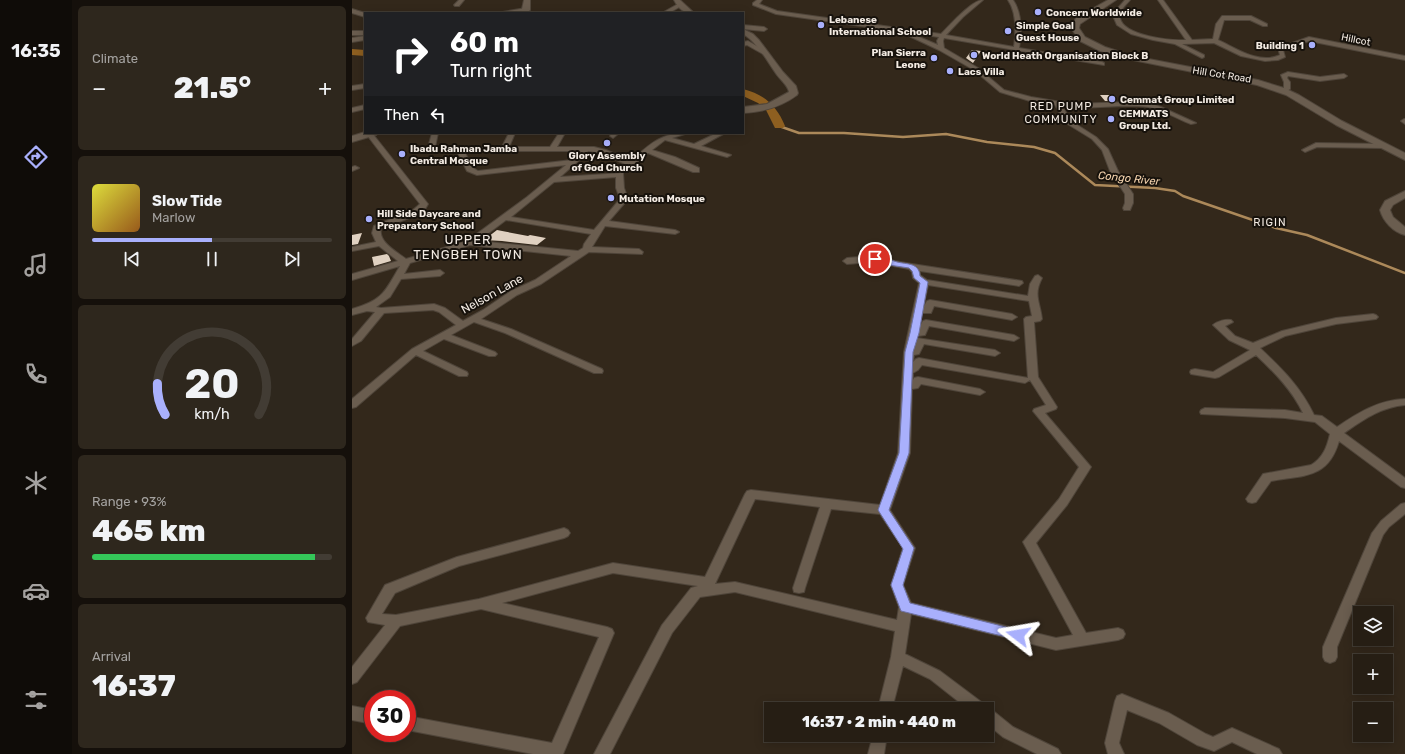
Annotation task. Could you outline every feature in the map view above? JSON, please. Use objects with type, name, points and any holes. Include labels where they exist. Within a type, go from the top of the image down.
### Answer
[{"type":"main road","points":[[526,12],[531,0]]},
{"type":"main road","name":"Hill Cot Road","points":[[1113,0],[1079,20],[1075,25],[1078,35],[1084,40],[1103,49],[1146,62],[1176,69],[1274,86],[1292,94],[1331,118],[1405,157]]},
{"type":"main road","name":"Hill Cot Road","points":[[1120,0],[1084,22],[1081,26],[1081,31],[1084,35],[1098,44],[1153,61],[1266,82],[1287,88],[1346,123],[1405,152]]},
{"type":"main road","points":[[678,3],[689,12]]},
{"type":"main road","points":[[744,31],[752,36],[785,81],[794,88],[794,93],[784,101],[774,106],[763,109],[744,110]]},
{"type":"main road","points":[[352,139],[371,134]]},
{"type":"main road","points":[[1405,194],[1389,203],[1385,210],[1388,219],[1405,232]]},
{"type":"main road","points":[[1405,201],[1398,206],[1394,212],[1398,220],[1405,226]]},
{"type":"street","points":[[457,5],[462,0]]},
{"type":"street","points":[[760,0],[755,4],[776,12],[900,29],[1102,64]]},
{"type":"street","points":[[941,49],[940,40],[942,37],[961,16],[980,0]]},
{"type":"street","points":[[1010,0],[1014,5],[1016,12],[1018,42],[1016,49]]},
{"type":"street","points":[[1128,0],[1124,2],[1117,16],[1118,22],[1127,31],[1156,40],[1177,42],[1215,41],[1218,38],[1219,21],[1222,18],[1252,18],[1265,24]]},
{"type":"street","points":[[1162,1],[1190,41]]},
{"type":"street","points":[[666,12],[678,3]]},
{"type":"street","points":[[352,11],[364,15]]},
{"type":"street","points":[[744,27],[764,29]]},
{"type":"street","points":[[900,29],[941,49],[976,69],[1002,90],[1030,99],[1058,105],[1144,105],[1159,108],[1193,123]]},
{"type":"street","points":[[352,40],[360,34]]},
{"type":"street","name":"Hillcot","points":[[1215,41],[1244,55],[1275,60],[1284,56],[1280,49],[1309,39],[1405,58]]},
{"type":"street","points":[[1177,42],[1202,56]]},
{"type":"street","points":[[744,44],[748,43],[765,53]]},
{"type":"street","points":[[1287,88],[1287,82],[1284,75],[1288,74],[1320,79],[1344,76]]},
{"type":"street","points":[[352,88],[364,86]]},
{"type":"street","points":[[1058,105],[1070,124],[1094,138],[1105,150],[1114,171],[1129,194],[1129,203],[1127,208]]},
{"type":"street","points":[[352,110],[364,107]]},
{"type":"street","points":[[371,134],[424,204],[421,209],[416,212],[377,228],[376,233],[381,242],[406,262]]},
{"type":"street","points":[[435,134],[431,148],[583,149],[604,151],[631,164]]},
{"type":"street","points":[[505,149],[512,134]]},
{"type":"street","points":[[553,148],[561,134]]},
{"type":"street","points":[[553,180],[620,174],[646,150],[664,138],[681,134]]},
{"type":"street","points":[[695,146],[720,134]]},
{"type":"street","points":[[664,138],[727,155]]},
{"type":"street","name":"Hill Cot Road","points":[[1305,150],[1316,145],[1383,146]]},
{"type":"street","points":[[459,149],[470,169],[477,173],[572,162]]},
{"type":"street","points":[[352,277],[470,243],[505,218],[553,180],[583,154],[585,151],[583,149]]},
{"type":"street","points":[[646,150],[696,170]]},
{"type":"street","name":"Nelson Lane","points":[[352,405],[415,351],[514,293],[538,282],[586,249],[588,244],[624,198],[620,188],[620,174]]},
{"type":"street","points":[[505,218],[597,233]]},
{"type":"street","points":[[603,224],[676,232]]},
{"type":"street","points":[[352,249],[381,242]]},
{"type":"street","points":[[470,243],[578,254]]},
{"type":"street","points":[[586,249],[639,252]]},
{"type":"street","points":[[847,261],[884,258],[892,263],[912,267],[1019,283]]},
{"type":"street","points":[[352,312],[367,308],[385,299],[394,288],[397,277],[406,262]]},
{"type":"street","points":[[912,267],[916,271],[916,276],[924,282],[1032,299]]},
{"type":"street","points":[[397,277],[440,272]]},
{"type":"street","points":[[1038,278],[1032,288],[1032,299],[1037,308],[1037,319],[1029,319],[1033,378],[1052,407],[1038,411],[1085,467],[1063,502],[1030,542],[1082,639]]},
{"type":"street","points":[[884,510],[904,453],[909,352],[924,282]]},
{"type":"street","points":[[922,294],[930,294],[933,287],[1015,300]]},
{"type":"street","points":[[919,310],[928,311],[930,303],[1012,317]]},
{"type":"street","points":[[367,308],[381,311],[434,307],[442,310],[461,324]]},
{"type":"street","points":[[352,343],[361,336],[381,311]]},
{"type":"street","points":[[1195,372],[1216,375],[1255,348],[1282,334],[1336,321],[1373,317]]},
{"type":"street","points":[[473,318],[503,329],[598,371]]},
{"type":"street","points":[[1228,322],[1218,325],[1232,338],[1255,348],[1287,379],[1302,401],[1310,418]]},
{"type":"street","points":[[914,333],[922,333],[926,323],[1014,338]]},
{"type":"street","points":[[443,335],[492,354]]},
{"type":"street","points":[[909,352],[916,352],[920,340],[995,353]]},
{"type":"street","points":[[415,351],[463,374]]},
{"type":"street","points":[[908,371],[915,368],[918,361],[1025,380]]},
{"type":"street","points":[[907,385],[914,386],[918,380],[980,392]]},
{"type":"street","points":[[1252,499],[1267,477],[1314,469],[1320,466],[1332,448],[1336,433],[1371,410],[1391,402],[1405,402]]},
{"type":"street","points":[[1205,412],[1285,414],[1318,419],[1405,484]]},
{"type":"street","points":[[602,754],[667,629],[696,592],[707,587],[751,494],[884,510]]},
{"type":"street","points":[[799,588],[827,504]]},
{"type":"street","points":[[1330,657],[1330,647],[1378,534],[1385,524],[1405,507]]},
{"type":"street","points":[[884,510],[909,548],[897,585],[906,607],[898,656],[887,702]]},
{"type":"street","points":[[564,533],[457,562],[390,589],[373,618],[396,621],[480,604],[546,588],[613,568],[707,587],[735,587],[902,627]]},
{"type":"street","points":[[416,725],[555,753],[608,633],[480,604]]},
{"type":"street","points":[[906,607],[1056,644],[1118,634]]},
{"type":"street","points":[[352,678],[396,621]]},
{"type":"street","points":[[898,656],[935,675],[970,702]]},
{"type":"street","points":[[1116,754],[1112,743],[1122,701],[1164,718],[1202,740],[1214,744],[1232,735],[1274,754]]},
{"type":"street","points":[[352,713],[364,715]]},
{"type":"street","points":[[994,721],[1008,732],[1053,754]]},
{"type":"street","points":[[876,754],[879,742]]},
{"type":"building","name":"World Heath Organisation Block B","points":[[972,50],[981,51],[973,63],[966,58]]},
{"type":"building","name":"Cemmat Group Limited","points":[[1100,95],[1111,95],[1116,101],[1105,101]]},
{"type":"building","points":[[497,230],[546,238],[537,245],[484,240]]},
{"type":"building","points":[[362,233],[358,244],[352,245],[352,235]]},
{"type":"building","points":[[387,254],[391,261],[374,266],[372,257]]},
{"type":"waterway","points":[[352,52],[364,53]]},
{"type":"waterway","points":[[744,92],[766,104],[773,112],[779,126]]},
{"type":"waterway","name":"Congo River","points":[[779,126],[799,133],[844,133],[903,137],[946,134],[987,142],[1034,147],[1055,153],[1095,185],[1155,188],[1175,191],[1183,196],[1276,228],[1307,235],[1405,273]]},
{"type":"place","name":"Concern Worldwide","points":[[1038,12]]},
{"type":"place","name":"Lebanese International School","points":[[821,25]]},
{"type":"place","name":"Simple Goal Guest House","points":[[1008,31]]},
{"type":"place","name":"Building 1","points":[[1312,45]]},
{"type":"place","name":"World Heath Organisation Block B","points":[[974,55]]},
{"type":"place","name":"Plan Sierra Leone","points":[[934,58]]},
{"type":"place","name":"Lacs Villa","points":[[950,71]]},
{"type":"place","name":"Cemmat Group Limited","points":[[1112,99]]},
{"type":"place","name":"CEMMATS Group Ltd.","points":[[1111,119]]},
{"type":"place","name":"Glory Assembly of God Church","points":[[607,143]]},
{"type":"place","name":"Ibadu Rahman Jamba Central Mosque","points":[[402,154]]},
{"type":"place","name":"Mutation Mosque","points":[[611,198]]},
{"type":"place","name":"Hill Side Daycare and Preparatory School","points":[[369,219]]},
{"type":"district","name":"RED PUMP COMMUNITY","points":[[1061,112]]},
{"type":"district","name":"RIGIN","points":[[1270,222]]},
{"type":"district","name":"UPPER TENGBEH TOWN","points":[[468,246]]},
{"type":"route","points":[[875,259],[884,258],[892,263],[912,267],[916,271],[916,276],[924,282],[909,352],[904,453],[884,510],[888,519],[909,548],[897,585],[906,607],[1018,635]]}]
